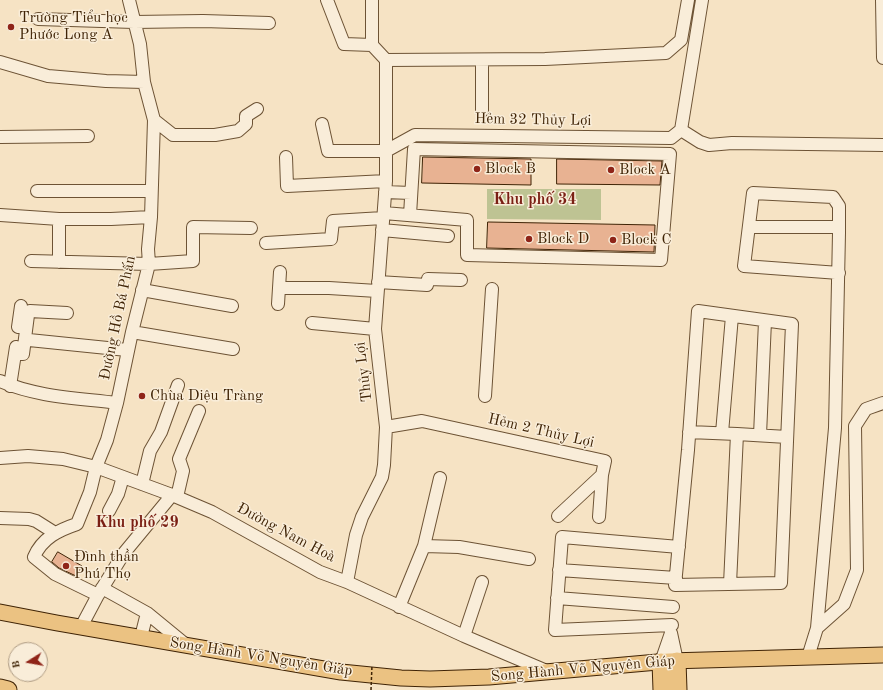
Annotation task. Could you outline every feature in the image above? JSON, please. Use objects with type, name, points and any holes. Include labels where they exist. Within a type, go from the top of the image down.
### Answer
[{"type":"highway","points":[[662,690],[669,662]]},
{"type":"highway","points":[[669,662],[678,690]]},
{"type":"highway","points":[[0,688],[8,690]]},
{"type":"main road","name":"Song Hành Võ Nguyên Giáp","points":[[0,612],[341,672],[400,678],[459,679],[669,662],[883,655]]},
{"type":"street","name":"Đường Hồ Bá Phấn","points":[[100,591],[55,574],[34,557],[36,551],[58,530],[77,524],[90,492],[96,466],[107,440],[117,403],[127,350],[149,264],[148,249],[154,158],[154,120],[144,82],[140,44],[129,0]]},
{"type":"street","points":[[327,0],[344,44],[372,45]]},
{"type":"street","points":[[372,0],[372,45],[386,60],[545,59],[666,53],[681,40],[688,0]]},
{"type":"street","points":[[702,0],[681,130],[700,142],[709,145],[732,143],[883,145]]},
{"type":"street","points":[[882,0],[883,58]]},
{"type":"street","points":[[38,19],[134,22],[203,21],[269,23]]},
{"type":"street","name":"Thủy Lợi","points":[[347,582],[358,529],[382,477],[384,465],[386,427],[375,329],[386,186],[386,60]]},
{"type":"street","points":[[482,60],[482,111]]},
{"type":"street","points":[[0,62],[48,76],[106,81],[144,82]]},
{"type":"street","points":[[154,120],[173,135],[215,135],[238,131],[246,124],[246,116],[256,109]]},
{"type":"street","points":[[322,124],[328,151],[386,151]]},
{"type":"street","name":"Hẻm 32 Thủy Lợi","points":[[386,151],[415,135],[671,138],[681,130]]},
{"type":"street","points":[[0,137],[88,136]]},
{"type":"street","points":[[266,243],[331,240],[333,221],[383,221],[410,215],[467,220],[467,255],[661,260],[670,154],[414,149],[410,215]]},
{"type":"street","points":[[286,158],[287,186],[386,186],[411,193]]},
{"type":"street","points":[[37,191],[151,191]]},
{"type":"street","points":[[808,657],[817,628],[835,428],[839,272],[839,206],[834,197],[753,193],[744,266],[839,272]]},
{"type":"street","points":[[0,215],[59,219],[151,217]]},
{"type":"street","points":[[59,219],[59,262]]},
{"type":"street","points":[[383,221],[448,236]]},
{"type":"street","points":[[31,262],[149,264],[192,262],[193,227],[251,228]]},
{"type":"street","points":[[749,227],[839,227]]},
{"type":"street","points":[[278,304],[280,272]]},
{"type":"street","points":[[279,288],[427,286],[428,279],[461,280]]},
{"type":"street","points":[[486,396],[492,289]]},
{"type":"street","points":[[142,290],[232,306]]},
{"type":"street","points":[[21,306],[15,354],[5,383],[50,394],[117,403]]},
{"type":"street","points":[[15,354],[23,354],[28,315],[30,311],[67,313]]},
{"type":"street","points":[[559,570],[676,582],[730,584],[781,583],[792,324],[698,311],[689,432],[676,582],[671,629],[669,662]]},
{"type":"street","points":[[722,434],[732,316]]},
{"type":"street","points":[[760,435],[766,321]]},
{"type":"street","points":[[312,323],[375,329]]},
{"type":"street","points":[[132,332],[232,349]]},
{"type":"street","points":[[29,340],[127,350]]},
{"type":"street","points":[[142,484],[150,451],[161,432],[178,385]]},
{"type":"street","points":[[817,628],[844,604],[857,570],[855,426],[866,409],[883,404]]},
{"type":"street","points":[[81,627],[100,591],[124,553],[174,496],[183,471],[179,459],[199,411]]},
{"type":"street","name":"Hẻm 2 Thủy Lợi","points":[[386,427],[422,421],[605,461],[602,475]]},
{"type":"street","points":[[689,432],[787,436]]},
{"type":"street","points":[[730,584],[737,434]]},
{"type":"street","name":"Đường Nam Hoà","points":[[0,458],[28,456],[63,459],[96,466],[174,496],[212,512],[320,572],[347,582],[464,636],[549,672]]},
{"type":"street","points":[[558,516],[602,475]]},
{"type":"street","points":[[599,517],[602,475]]},
{"type":"street","points":[[109,512],[118,494],[123,477]]},
{"type":"street","points":[[399,607],[424,546],[440,478]]},
{"type":"street","points":[[0,518],[29,519],[36,521],[55,533]]},
{"type":"street","points":[[671,629],[555,630],[562,537],[679,547]]},
{"type":"street","points":[[424,546],[459,547],[529,560]]},
{"type":"street","points":[[464,636],[482,582]]},
{"type":"street","points":[[100,591],[147,613],[186,645]]},
{"type":"street","points":[[557,598],[673,607]]},
{"type":"street","points":[[141,637],[147,613]]},
{"type":"street","points":[[669,662],[671,629]]},
{"type":"path","points":[[371,690],[372,665]]},
{"type":"green space","points":[[487,189],[601,189],[601,220],[487,219]]},
{"type":"building","name":"Block B","points":[[423,157],[531,159],[531,185],[422,183]]},
{"type":"building","name":"Block A","points":[[557,159],[662,161],[660,185],[557,184]]},
{"type":"building","points":[[488,222],[655,225],[654,252],[487,248]]},
{"type":"building","name":"Đình thần Phú Thọ","points":[[58,552],[82,566],[76,576],[59,568],[52,562]]},
{"type":"place","name":"Trường Tiểu học Phước Long A","points":[[11,27]]},
{"type":"place","name":"Block B","points":[[477,169]]},
{"type":"place","name":"Block A","points":[[611,170]]},
{"type":"place","name":"Block D","points":[[529,239]]},
{"type":"place","name":"Block C","points":[[613,240]]},
{"type":"place","name":"Chùa Diệu Tràng","points":[[142,396]]},
{"type":"place","name":"Đình thần Phú Thọ","points":[[66,566]]},
{"type":"district","name":"Khu phố 34","points":[[535,200]]},
{"type":"district","name":"Khu phố 29","points":[[137,523]]}]
